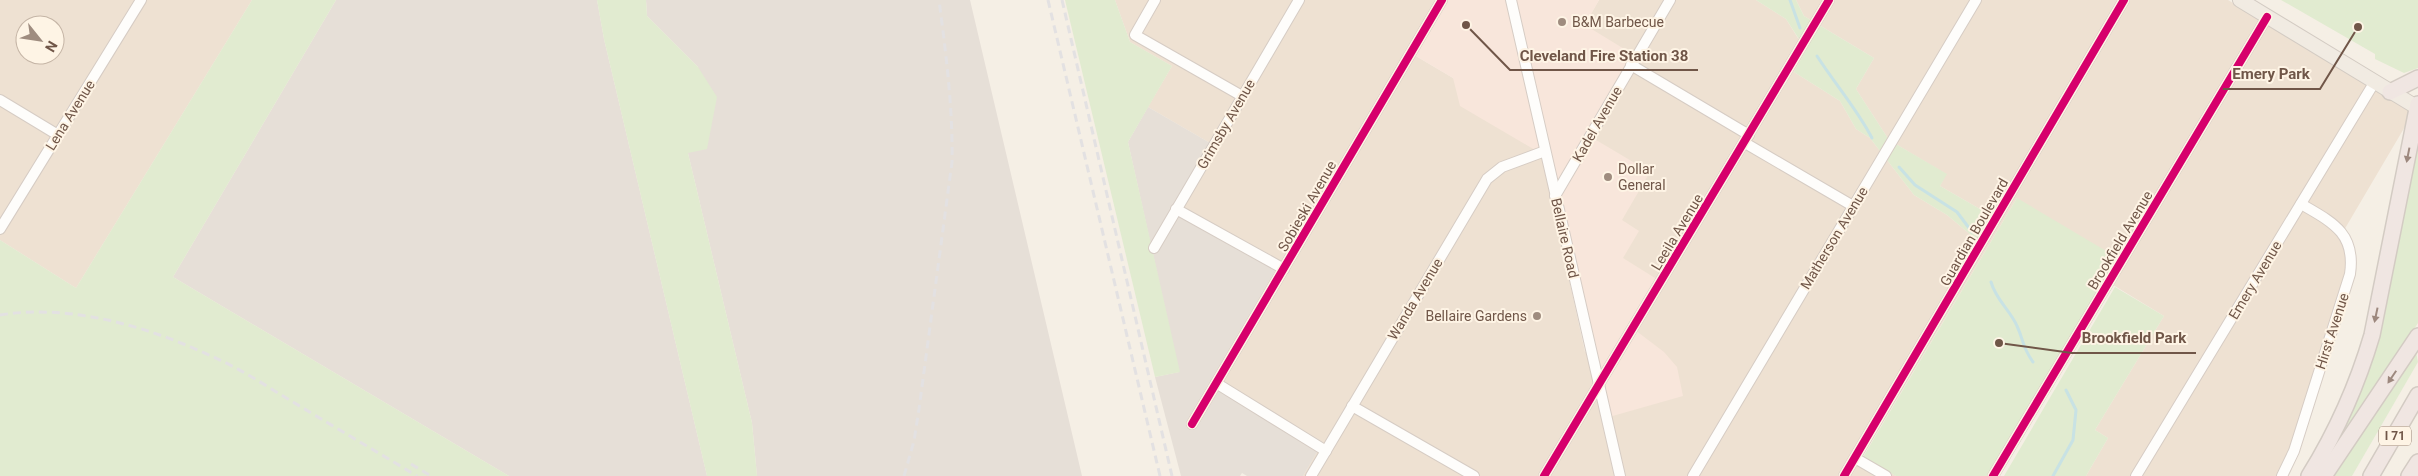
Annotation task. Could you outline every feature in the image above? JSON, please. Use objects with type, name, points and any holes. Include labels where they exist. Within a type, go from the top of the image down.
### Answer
[{"type":"highway","points":[[2390,92],[2418,78]]},
{"type":"highway","points":[[2309,476],[2339,426],[2352,396],[2370,343],[2418,107]]},
{"type":"highway","points":[[2324,476],[2418,336]]},
{"type":"highway","name":"I 71","points":[[2370,476],[2418,395]]},
{"type":"highway","name":"I 71","points":[[2409,476],[2418,462]]},
{"type":"main road","points":[[2240,0],[2374,83],[2418,107]]},
{"type":"street","name":"Lena Avenue","points":[[0,229],[141,0]]},
{"type":"street","points":[[1155,0],[1135,34],[1242,96]]},
{"type":"street","name":"Grimsby Avenue","points":[[1154,248],[1299,0]]},
{"type":"street","name":"Sobieski Avenue","points":[[1192,424],[1442,0]]},
{"type":"street","name":"Bellaire Road","points":[[1511,0],[1620,476]]},
{"type":"street","points":[[1514,11],[1520,0]]},
{"type":"street","name":"Kadel Avenue","points":[[1555,196],[1670,0]]},
{"type":"street","name":"Leeila Avenue","points":[[1544,476],[1829,0]]},
{"type":"street","name":"Matherson Avenue","points":[[1693,476],[1976,0]]},
{"type":"street","name":"Guardian Boulevard","points":[[1844,476],[2124,0]]},
{"type":"street","name":"Brookfield Avenue","points":[[1993,476],[2268,17]]},
{"type":"street","points":[[1631,65],[1853,206]]},
{"type":"street","name":"Emery Avenue","points":[[2136,476],[2374,83]]},
{"type":"street","points":[[0,100],[58,135]]},
{"type":"street","name":"Wanda Avenue","points":[[1311,476],[1487,179],[1502,167],[1545,151]]},
{"type":"street","name":"Hirst Avenue","points":[[2282,476],[2294,451],[2350,274],[2352,262],[2349,246],[2335,224],[2301,204]]},
{"type":"street","points":[[1176,210],[1284,269]]},
{"type":"street","points":[[1216,383],[1326,450]]},
{"type":"street","points":[[1352,406],[1474,476]]},
{"type":"street","points":[[1855,458],[1886,476]]},
{"type":"shaded area","points":[[0,0],[252,0],[76,288],[0,240]]},
{"type":"shaded area","points":[[336,0],[597,0],[604,39],[707,476],[509,476],[173,277]]},
{"type":"shaded area","points":[[646,0],[970,0],[1082,476],[757,476],[752,423],[688,153],[698,67],[647,16]]},
{"type":"shaded area","points":[[1115,0],[1439,0],[1409,52],[1453,78],[1540,148],[1585,352],[1635,330],[1623,258],[1622,220],[1591,137],[1584,25],[1599,0],[1756,0],[1786,19],[1806,51],[1794,72],[1840,101],[1856,129],[1870,138],[1914,195],[1947,215],[1977,240],[1992,216],[1940,186],[1946,174],[1889,140],[1856,89],[1874,58],[1804,16],[1796,0],[2228,0],[2413,113],[2340,237],[2346,251],[2347,272],[2290,447],[2277,476],[2086,476],[2108,438],[2095,430],[2164,316],[2105,280],[2017,198],[1863,456],[1896,476],[1303,476],[1322,443],[1220,382],[1178,214],[1217,147],[1148,107],[1172,66],[1130,42]]},
{"type":"shaded area","points":[[1439,0],[1599,0],[1585,25],[1639,58],[1591,137],[1650,172],[1622,220],[1639,231],[1623,258],[1663,283],[1635,330],[1664,352],[1677,367],[1683,396],[1602,419],[1541,148],[1535,150],[1460,106],[1453,78],[1409,52]]},
{"type":"shaded area","points":[[1148,107],[1217,147],[1178,214],[1284,274],[1221,382],[1323,442],[1303,476],[1247,476],[1242,473],[1240,476],[1181,476],[1155,377],[1179,372],[1128,142]]},
{"type":"green space","points":[[252,0],[336,0],[173,277],[509,476],[0,476],[0,240],[76,288]]},
{"type":"green space","points":[[597,0],[646,0],[647,16],[698,67],[717,97],[707,149],[688,153],[752,423],[757,476],[707,476],[604,39]]},
{"type":"green space","points":[[1065,0],[1115,0],[1130,42],[1172,66],[1128,142],[1180,372],[1155,377]]},
{"type":"green space","points":[[1756,0],[1796,0],[1804,16],[1874,58],[1856,89],[1889,140],[1947,174],[1940,186],[1992,216],[1977,240],[1947,215],[1914,195],[1870,138],[1856,129],[1840,101],[1794,72],[1806,50],[1786,19]]},
{"type":"green space","points":[[2281,0],[2418,0],[2418,68],[2404,73],[2375,59],[2375,54]]},
{"type":"green space","points":[[2418,139],[2418,323],[2318,476],[2354,408],[2379,331],[2395,260]]},
{"type":"green space","points":[[2017,198],[2118,258],[1989,476],[1896,476],[1863,457]]},
{"type":"green space","points":[[2115,287],[2164,316],[2095,430],[2108,438],[2086,476],[2004,476]]},
{"type":"green space","points":[[2416,352],[2418,362],[2352,476],[2331,476]]},
{"type":"waterway","points":[[1790,0],[1800,28]]},
{"type":"waterway","points":[[1817,56],[1860,117],[1872,138]]},
{"type":"waterway","points":[[1899,167],[1915,185],[1957,212],[1972,232]]},
{"type":"waterway","points":[[1991,282],[1996,294],[2014,320],[2033,362]]},
{"type":"waterway","points":[[2053,476],[2073,440],[2076,410],[2066,390]]},
{"type":"railway","points":[[904,476],[914,441],[919,409],[952,162],[950,101],[939,0]]},
{"type":"railway","points":[[1048,0],[1160,476]]},
{"type":"railway","points":[[1062,0],[1172,476]]},
{"type":"railway","points":[[0,315],[28,312],[86,316],[143,329],[171,339],[224,362],[244,373],[417,476]]},
{"type":"railway","points":[[411,464],[431,476]]},
{"type":"cycle path","points":[[1192,424],[1442,0]]},
{"type":"cycle path","points":[[1544,476],[1829,0]]},
{"type":"cycle path","points":[[1844,476],[2124,0]]},
{"type":"cycle path","points":[[1993,476],[2267,17]]},
{"type":"place","name":"B&M Barbecue","points":[[1562,22]]},
{"type":"place","name":"Cleveland Fire Station 38","points":[[1466,25]]},
{"type":"place","name":"Emery Park","points":[[2358,27]]},
{"type":"place","name":"Dollar General","points":[[1608,177]]},
{"type":"place","name":"Bellaire Gardens","points":[[1537,316]]},
{"type":"place","name":"Brookfield Park","points":[[1999,343]]}]
